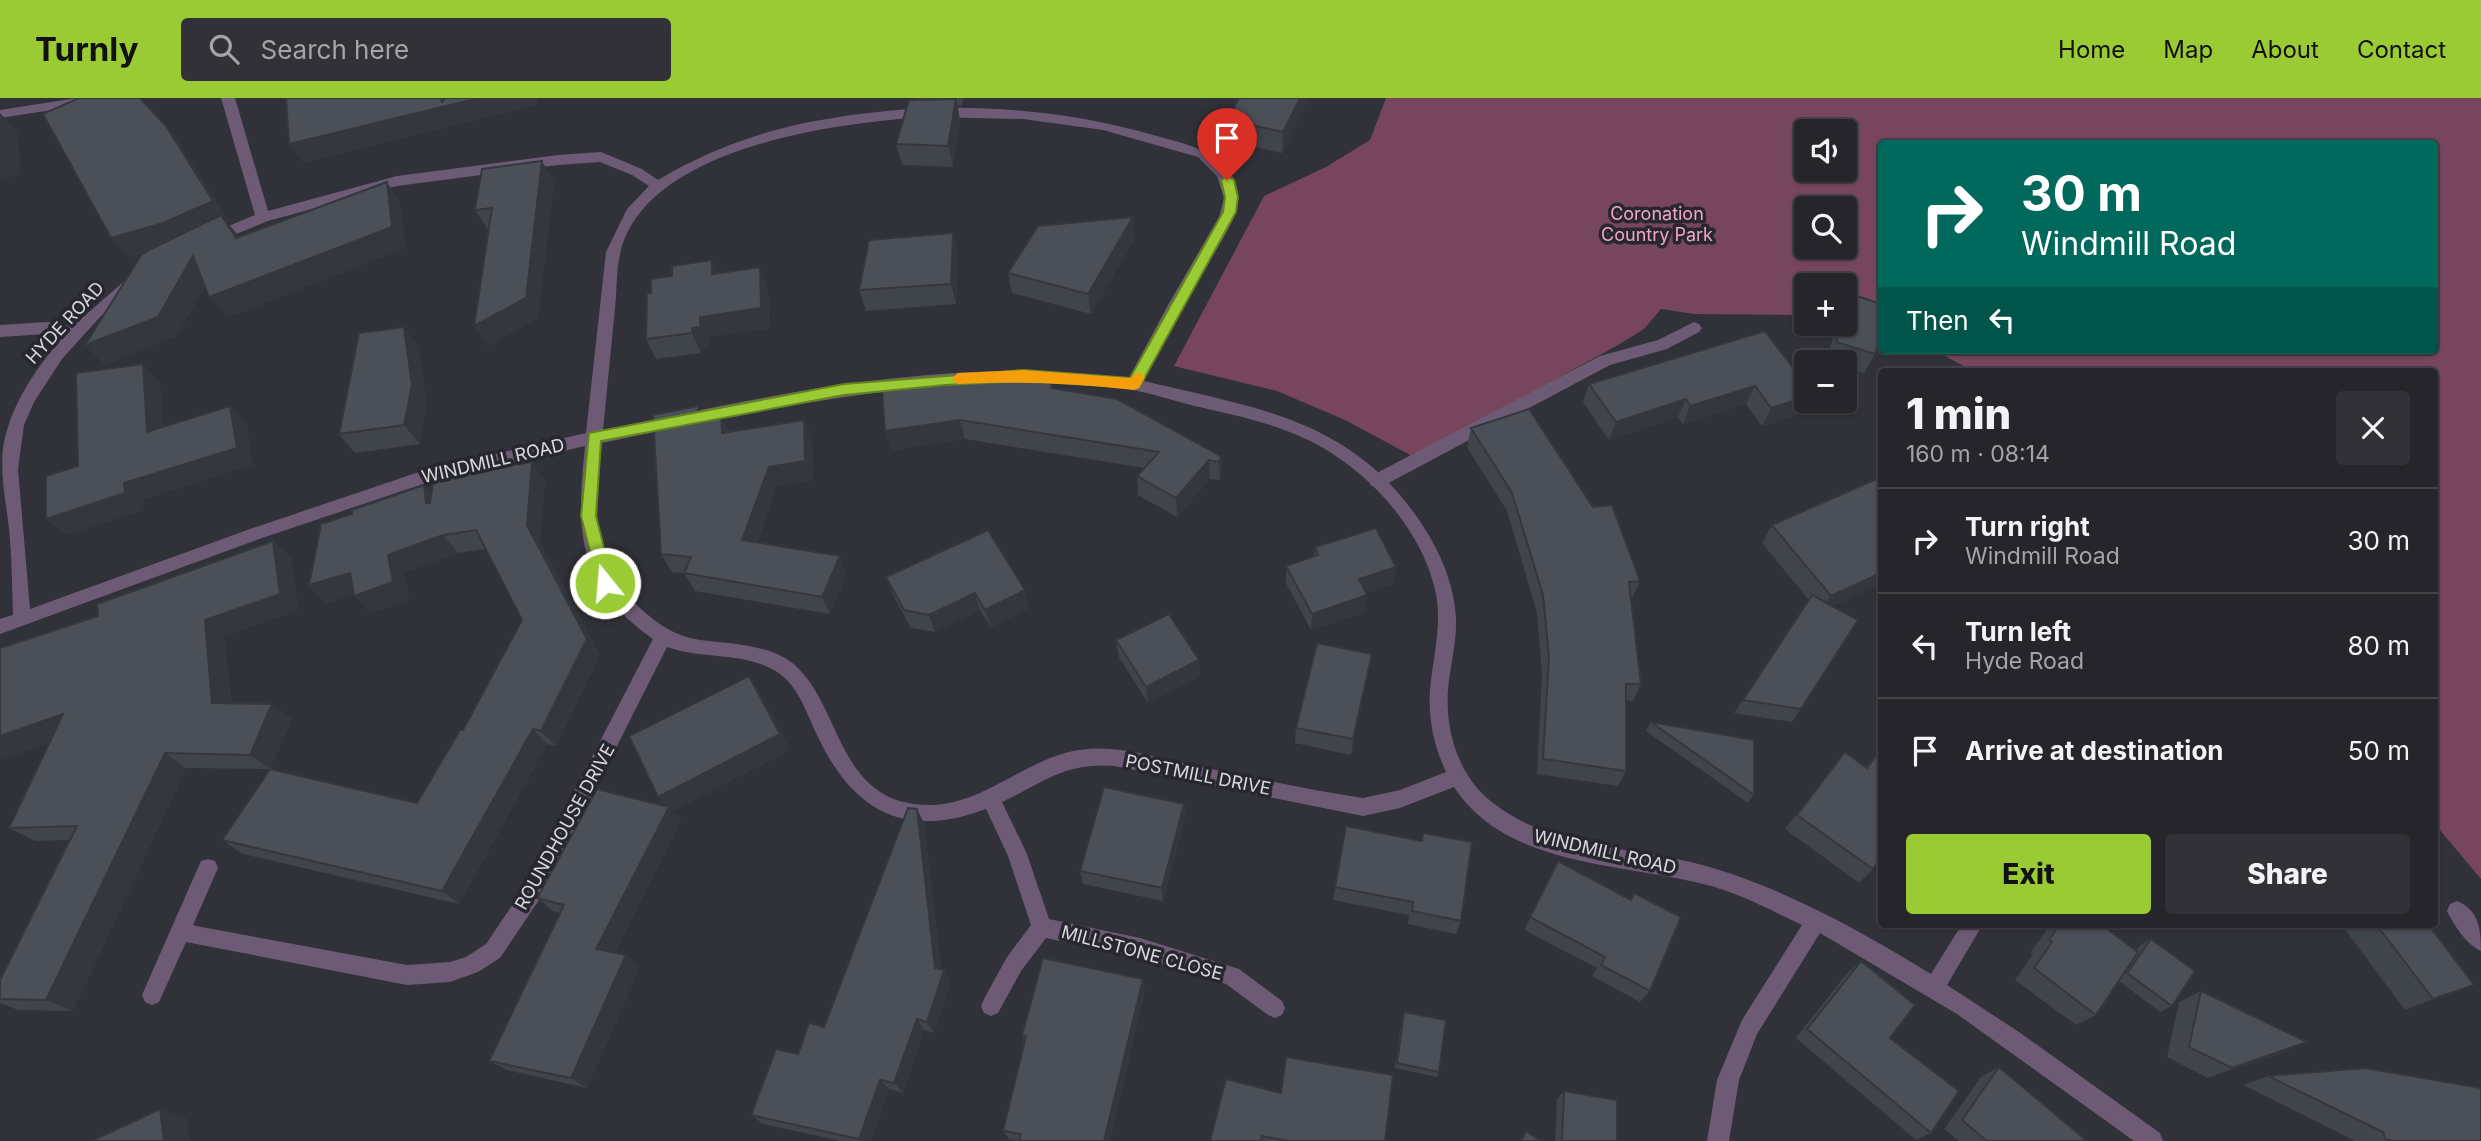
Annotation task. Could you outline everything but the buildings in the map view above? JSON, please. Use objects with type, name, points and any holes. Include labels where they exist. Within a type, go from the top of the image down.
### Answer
[{"type":"street","points":[[0,114],[106,98]]},
{"type":"street","points":[[228,98],[263,217]]},
{"type":"street","points":[[594,437],[613,252],[628,218],[658,186],[721,152],[749,142],[853,121],[925,113],[1025,115],[1073,120],[1203,154],[1217,165],[1227,180],[1231,197],[1229,212],[1189,280],[1134,384]]},
{"type":"street","points":[[205,242],[263,217],[409,179],[582,157],[601,157],[615,162],[658,186]]},
{"type":"street","name":"HYDE ROAD","points":[[22,619],[20,562],[11,476],[14,437],[29,395],[78,332],[124,288],[150,271]]},
{"type":"street","points":[[0,331],[47,328],[78,332]]},
{"type":"street","points":[[1377,481],[1605,360],[1661,345],[1694,328]]},
{"type":"street","name":"WINDMILL ROAD","points":[[0,627],[416,478],[594,437],[803,397],[941,380],[1024,376],[1071,377],[1134,384],[1249,412],[1327,442],[1351,457],[1377,481],[1413,522],[1442,587],[1447,617],[1438,697],[1444,746],[1458,776],[1481,806],[1532,838],[1708,875],[1758,894],[1816,921],[1935,986],[2061,1072],[2152,1141]]},
{"type":"street","name":"POSTMILL DRIVE","points":[[594,437],[589,516],[605,583],[662,638],[688,646],[767,659],[786,668],[801,684],[828,739],[861,787],[880,802],[898,810],[922,814],[947,813],[990,798],[1054,764],[1074,758],[1122,758],[1363,807],[1421,794],[1458,776]]},
{"type":"street","name":"ROUNDHOUSE DRIVE","points":[[181,930],[196,936],[407,975],[450,972],[471,965],[493,951],[532,893],[662,638]]},
{"type":"street","name":"MILLSTONE CLOSE","points":[[990,798],[1017,854],[1042,927]]},
{"type":"street","points":[[152,995],[208,868]]},
{"type":"street","points":[[2457,911],[2481,941]]},
{"type":"street","points":[[1718,1141],[1728,1080],[1749,1027],[1816,921]]},
{"type":"street","name":"MILLSTONE CLOSE","points":[[1042,927],[1140,948],[1232,976],[1275,1008]]},
{"type":"street","name":"MILLSTONE CLOSE","points":[[991,1006],[1014,964],[1042,927]]},
{"type":"street","points":[[1935,986],[1971,928]]},
{"type":"green space","name":"Coronation Country Park","points":[[1386,98],[2481,98],[2481,879],[2438,828],[2438,368],[1967,368],[1941,354],[2438,354],[2438,140],[1878,140],[1878,332],[1857,326],[1857,273],[1794,273],[1794,315],[1694,314],[1661,309],[1644,329],[1618,345],[1414,457],[1345,420],[1277,391],[1174,366],[1264,196],[1326,167],[1370,140]]},
{"type":"slow traffic","points":[[958,379],[1071,377],[1134,384],[1138,377]]},
{"type":"route","points":[[605,583],[589,516],[594,437],[844,390],[964,378],[1071,377],[1134,384],[1189,280],[1229,212],[1231,197],[1227,180]]}]
